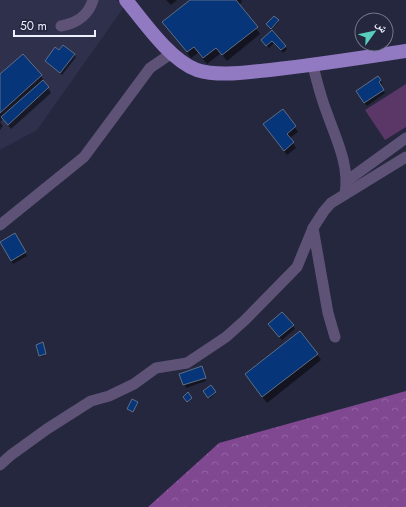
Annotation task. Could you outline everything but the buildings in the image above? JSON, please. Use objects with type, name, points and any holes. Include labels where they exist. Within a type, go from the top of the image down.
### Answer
[{"type":"main road","points":[[126,0],[172,53],[197,70],[213,73],[240,73],[313,66],[406,51]]},
{"type":"street","points":[[61,26],[71,24],[81,19],[90,9],[93,0]]},
{"type":"street","points":[[0,225],[84,157],[150,68],[172,53]]},
{"type":"street","points":[[313,66],[319,91],[337,137],[348,180],[345,194]]},
{"type":"street","points":[[348,180],[406,138]]},
{"type":"street","points":[[0,465],[11,454],[91,400],[109,396],[134,384],[156,368],[187,362],[220,342],[245,320],[297,267],[313,228],[331,203],[406,157]]},
{"type":"street","points":[[313,228],[328,313],[335,337]]},
{"type":"shaded area","points":[[0,0],[117,0],[124,7],[37,130],[0,150]]},
{"type":"shaded area","points":[[406,84],[406,127],[385,140],[365,110]]},
{"type":"green space","points":[[406,391],[406,507],[148,507],[219,443]]}]
